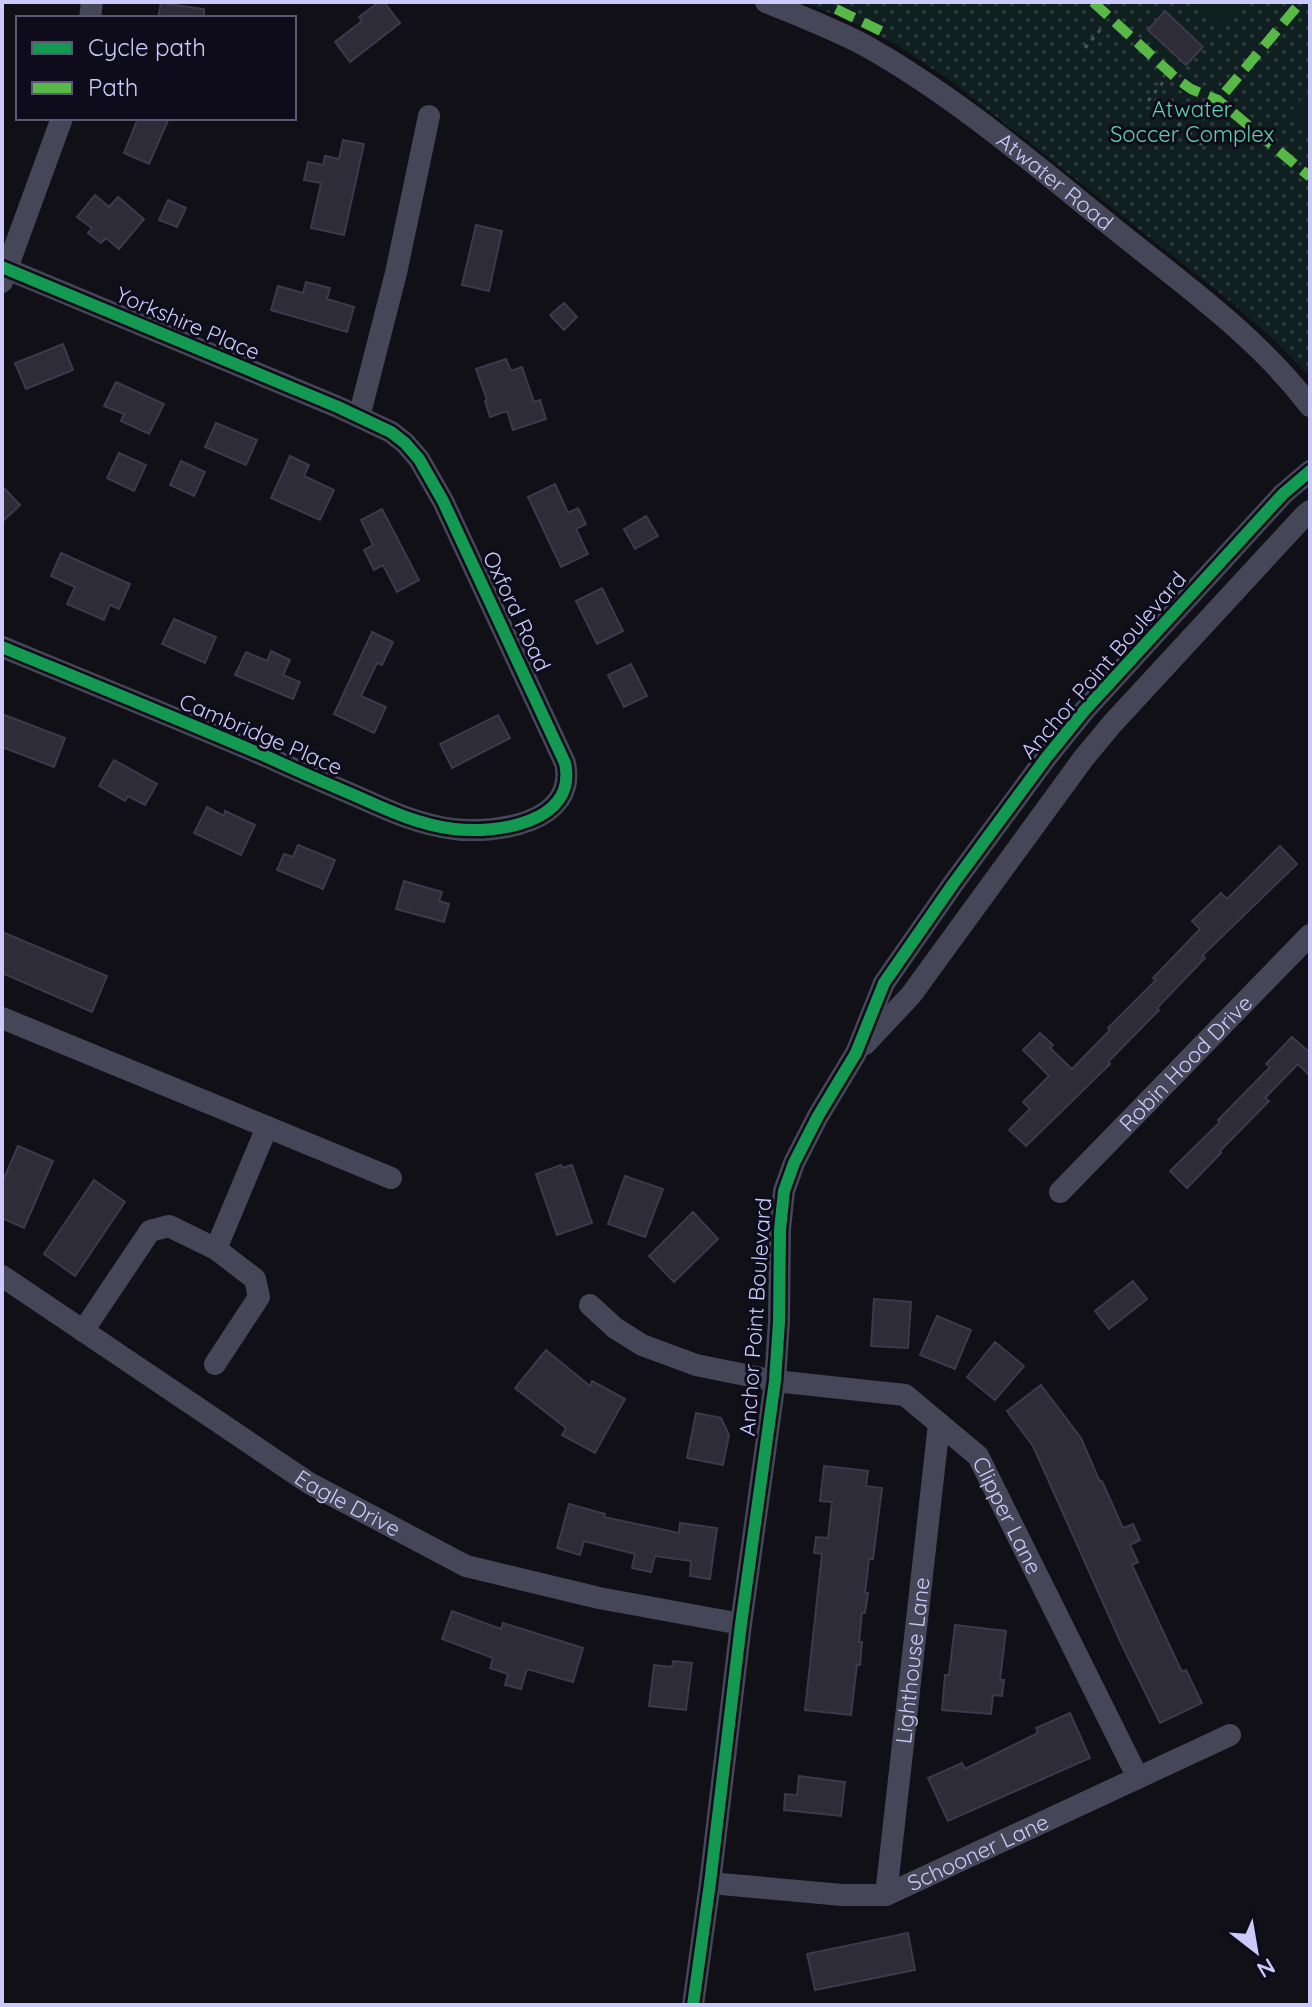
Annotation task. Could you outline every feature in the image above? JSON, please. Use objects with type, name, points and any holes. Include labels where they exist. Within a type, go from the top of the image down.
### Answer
[{"type":"street","name":"Atwater Road","points":[[766,2],[864,45],[944,95],[1219,313],[1266,355],[1310,406]]},
{"type":"street","points":[[359,417],[396,273],[429,116]]},
{"type":"street","points":[[4,272],[61,120]]},
{"type":"street","name":"Yorkshire Place","points":[[4,272],[359,417]]},
{"type":"street","name":"Oxford Road","points":[[359,417],[391,432],[419,459],[443,501],[565,763],[564,791],[556,804],[537,818],[511,826]]},
{"type":"street","name":"Anchor Point Boulevard","points":[[693,2005],[775,1381],[780,1230],[784,1191],[794,1163],[856,1053],[884,983],[1046,758],[1084,711],[1273,505],[1310,471]]},
{"type":"street","name":"Anchor Point Boulevard","points":[[856,1053],[911,995],[1083,759],[1112,724],[1310,511]]},
{"type":"street","name":"Cambridge Place","points":[[2,647],[397,814],[454,829],[511,826]]},
{"type":"street","name":"Robin Hood Drive","points":[[1060,1192],[1310,935]]},
{"type":"street","points":[[2,1018],[391,1178]]},
{"type":"street","points":[[216,1249],[267,1127]]},
{"type":"street","points":[[83,1331],[150,1231],[169,1226],[216,1249],[255,1279],[259,1297],[215,1364]]},
{"type":"street","name":"Eagle Drive","points":[[2,1276],[309,1483],[466,1566],[599,1598],[741,1624]]},
{"type":"street","name":"Clipper Lane","points":[[590,1305],[615,1328],[642,1345],[696,1365],[775,1381],[905,1395],[978,1456],[1138,1778]]},
{"type":"street","name":"Lighthouse Lane","points":[[886,1895],[939,1424]]},
{"type":"street","name":"Schooner Lane","points":[[710,1883],[842,1895],[886,1895],[1230,1735]]},
{"type":"path","points":[[1085,48],[1101,29]]},
{"type":"path","points":[[1148,101],[1164,81]]},
{"type":"path","points":[[1178,126],[1195,106]]},
{"type":"path","points":[[1189,135],[1206,115]]},
{"type":"path","points":[[1200,145],[1218,125]]},
{"type":"green space","name":"Atwater Soccer Complex","points":[[803,2],[1310,2],[1310,377],[1225,297],[955,84],[897,45],[860,25]]},
{"type":"green space","points":[[1192,2],[1247,2],[1222,30]]},
{"type":"green space","points":[[1310,89],[1310,136],[1286,116]]},
{"type":"building","points":[[379,2],[384,2],[400,23],[350,62],[335,42],[362,21],[359,17]]},
{"type":"building","points":[[161,3],[204,9],[204,16],[158,16]]},
{"type":"building","points":[[1165,11],[1203,47],[1186,65],[1148,30]]},
{"type":"building","points":[[137,120],[168,120],[149,164],[124,153]]},
{"type":"building","points":[[343,140],[364,144],[344,235],[311,228],[321,183],[304,180],[308,162],[323,165],[325,156],[339,159]]},
{"type":"building","points":[[95,195],[109,207],[118,197],[144,219],[119,249],[106,238],[101,243],[88,233],[92,228],[77,217]]},
{"type":"building","points":[[168,200],[186,208],[177,227],[159,220]]},
{"type":"building","points":[[476,225],[502,231],[489,291],[462,285]]},
{"type":"building","points":[[306,282],[330,288],[327,299],[354,307],[347,332],[271,310],[278,286],[303,293]]},
{"type":"building","points":[[564,303],[577,317],[564,330],[550,315]]},
{"type":"building","points":[[63,344],[73,370],[26,389],[15,363]]},
{"type":"building","points":[[506,359],[511,371],[522,367],[534,402],[540,400],[546,419],[513,430],[507,411],[490,417],[476,369]]},
{"type":"building","points":[[116,382],[164,404],[149,434],[121,421],[124,414],[104,406]]},
{"type":"building","points":[[216,423],[257,440],[246,465],[205,447]]},
{"type":"building","points":[[119,453],[146,465],[134,491],[107,478]]},
{"type":"building","points":[[290,456],[309,465],[304,476],[334,490],[320,520],[271,498]]},
{"type":"building","points":[[181,461],[205,472],[194,496],[170,485]]},
{"type":"building","points":[[555,484],[568,513],[578,508],[586,524],[576,529],[588,554],[561,567],[528,497]]},
{"type":"building","points":[[2,486],[20,505],[2,522]]},
{"type":"building","points":[[382,509],[419,580],[397,592],[383,565],[374,570],[364,550],[373,545],[361,520]]},
{"type":"building","points":[[646,516],[658,536],[635,549],[624,529]]},
{"type":"building","points":[[61,553],[130,584],[119,609],[110,605],[104,620],[67,604],[75,587],[51,576]]},
{"type":"building","points":[[602,588],[623,631],[597,644],[576,601]]},
{"type":"building","points":[[174,619],[216,637],[205,663],[162,644]]},
{"type":"building","points":[[372,632],[393,642],[382,665],[377,663],[361,696],[386,707],[374,733],[334,714]]},
{"type":"building","points":[[271,651],[290,660],[283,675],[300,682],[293,699],[235,675],[246,652],[267,661]]},
{"type":"building","points":[[631,664],[647,696],[624,707],[608,675]]},
{"type":"building","points":[[2,714],[65,738],[54,767],[2,747]]},
{"type":"building","points":[[498,715],[510,738],[452,768],[440,744]]},
{"type":"building","points":[[114,760],[157,784],[145,805],[128,796],[125,801],[99,786]]},
{"type":"building","points":[[207,807],[224,816],[225,811],[255,825],[241,855],[194,833]]},
{"type":"building","points":[[298,845],[335,860],[323,889],[277,870],[284,854],[293,857]]},
{"type":"building","points":[[1280,846],[1297,864],[1202,956],[1205,958],[1108,1062],[1110,1064],[1026,1146],[1009,1130],[1030,1109],[1023,1102],[1049,1076],[1023,1050],[1040,1033],[1053,1045],[1050,1048],[1072,1069],[1200,929],[1192,921],[1221,893],[1227,899]]},
{"type":"building","points":[[404,881],[442,892],[439,901],[449,904],[444,922],[396,909]]},
{"type":"building","points":[[2,932],[107,976],[92,1012],[2,973]]},
{"type":"building","points":[[1292,1037],[1310,1053],[1310,1076],[1298,1064],[1265,1098],[1269,1101],[1187,1188],[1170,1171],[1220,1122],[1218,1120],[1270,1067],[1266,1064]]},
{"type":"building","points":[[18,1146],[53,1161],[24,1228],[2,1218],[2,1183]]},
{"type":"building","points":[[561,1165],[562,1168],[572,1165],[592,1223],[557,1235],[536,1174]]},
{"type":"building","points":[[625,1176],[663,1189],[645,1237],[608,1224]]},
{"type":"building","points":[[94,1180],[125,1202],[75,1276],[44,1254]]},
{"type":"building","points":[[693,1212],[718,1239],[674,1282],[649,1256]]},
{"type":"building","points":[[1133,1281],[1147,1299],[1109,1329],[1095,1311]]},
{"type":"building","points":[[874,1299],[911,1302],[908,1348],[871,1346]]},
{"type":"building","points":[[937,1316],[971,1330],[955,1369],[920,1355]]},
{"type":"building","points":[[995,1342],[1024,1366],[995,1400],[967,1377]]},
{"type":"building","points":[[546,1350],[590,1386],[592,1381],[625,1399],[595,1453],[562,1435],[566,1428],[515,1388]]},
{"type":"building","points":[[1041,1385],[1081,1438],[1123,1528],[1133,1524],[1140,1540],[1130,1545],[1138,1562],[1132,1565],[1182,1672],[1186,1670],[1202,1703],[1160,1723],[1033,1446],[1007,1411]]},
{"type":"building","points":[[696,1413],[721,1418],[729,1435],[723,1465],[687,1458]]},
{"type":"building","points":[[824,1466],[868,1471],[866,1486],[882,1488],[873,1559],[869,1559],[865,1593],[868,1593],[859,1642],[862,1642],[860,1665],[857,1665],[851,1715],[805,1710],[822,1554],[814,1553],[816,1537],[828,1538],[832,1502],[820,1501]]},
{"type":"building","points":[[569,1504],[605,1514],[604,1517],[679,1533],[680,1523],[717,1528],[710,1579],[690,1576],[691,1561],[655,1556],[651,1572],[632,1568],[635,1554],[584,1541],[580,1555],[557,1548]]},
{"type":"building","points":[[452,1611],[501,1629],[503,1623],[583,1648],[573,1682],[527,1669],[521,1689],[505,1685],[508,1674],[490,1668],[493,1658],[442,1639]]},
{"type":"building","points":[[955,1625],[1006,1631],[1000,1680],[1004,1680],[1002,1696],[993,1695],[991,1714],[942,1710]]},
{"type":"building","points":[[673,1661],[692,1663],[686,1710],[649,1706],[654,1665],[672,1667]]},
{"type":"building","points":[[1070,1713],[1090,1758],[948,1821],[928,1778],[962,1763],[965,1769],[1038,1733],[1036,1728]]},
{"type":"building","points":[[799,1776],[845,1782],[841,1816],[784,1810],[785,1794],[797,1795]]},
{"type":"building","points":[[908,1933],[915,1970],[815,1990],[807,1954]]},
{"type":"marked path","points":[[1093,2],[1177,79],[1191,89],[1218,100],[1310,177]]},
{"type":"marked path","points":[[1206,115],[1301,2]]},
{"type":"marked path","points":[[836,9],[881,31]]},
{"type":"cycle path","points":[[2,267],[338,407],[391,432],[405,443],[419,459],[443,501],[565,763],[566,783],[559,799],[547,812],[511,826],[471,830],[428,824],[391,812],[2,647]]},
{"type":"cycle path","points":[[693,2005],[775,1381],[780,1230],[784,1191],[794,1163],[856,1053],[884,983],[1046,758],[1084,711],[1283,494],[1310,471]]}]
